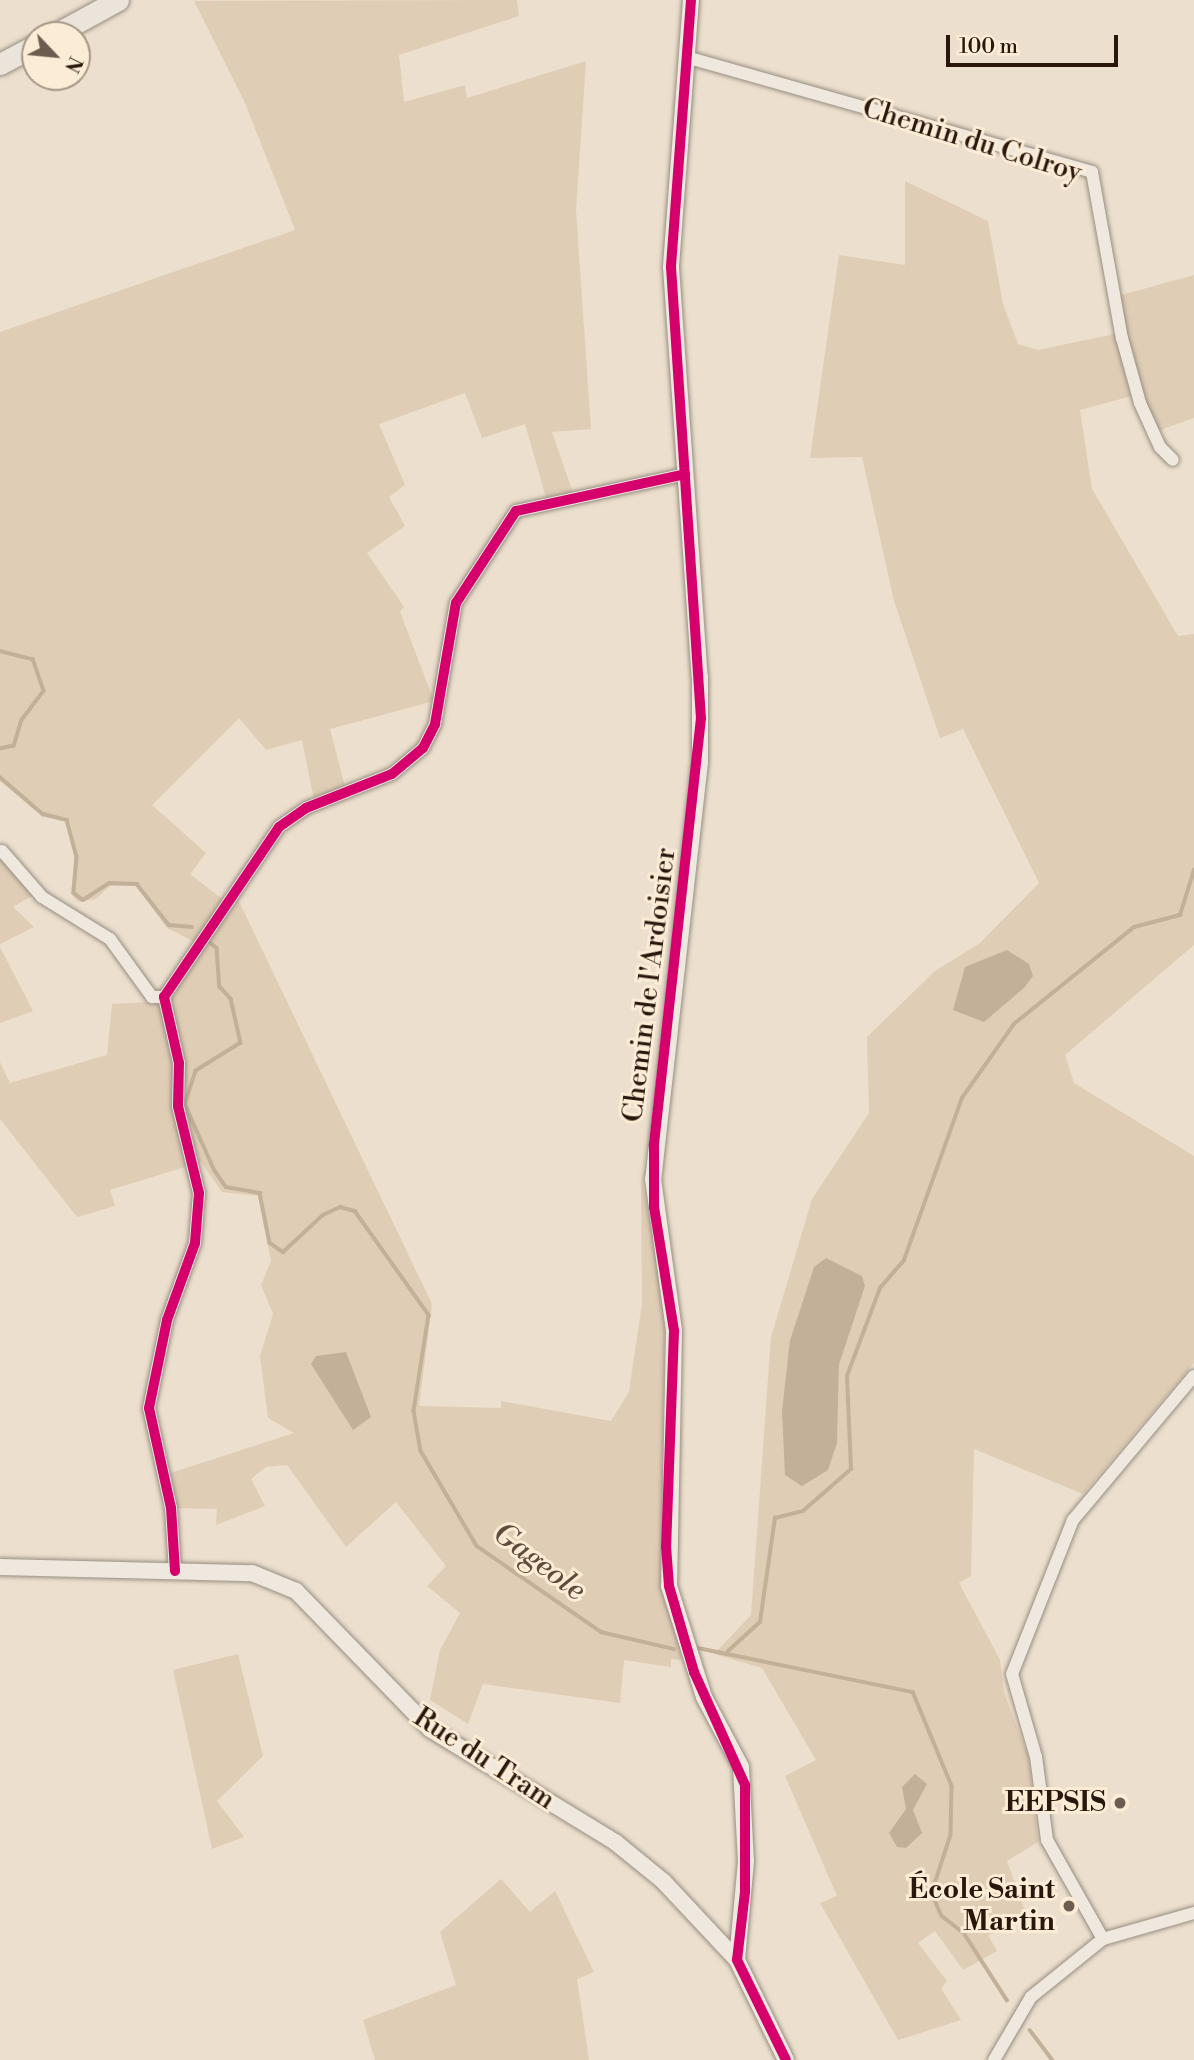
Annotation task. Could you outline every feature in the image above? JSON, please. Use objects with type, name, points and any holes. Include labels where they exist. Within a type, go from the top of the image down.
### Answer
[{"type":"main road","points":[[80,21],[118,0]]},
{"type":"main road","points":[[0,64],[21,53]]},
{"type":"street","name":"Chemin de l'Ardoisier","points":[[691,0],[671,267],[700,762],[653,1179],[674,1331],[669,1586],[704,1697],[741,1767],[745,1892],[737,1960]]},
{"type":"street","name":"Chemin du Colroy","points":[[686,57],[1092,172],[1126,351],[1145,414],[1173,460]]},
{"type":"street","points":[[175,1571],[171,1508],[149,1408],[167,1320],[195,1243],[199,1193],[178,1107],[179,1063],[164,997],[279,827],[306,808],[392,774],[424,747],[435,724],[452,614],[516,510],[685,474]]},
{"type":"street","points":[[2,852],[42,897],[110,939],[152,997],[164,997]]},
{"type":"street","points":[[1103,1939],[1047,1840],[1036,1757],[1012,1674],[1067,1530],[1194,1376]]},
{"type":"street","name":"Rue du Tram","points":[[0,1567],[252,1573],[296,1591],[430,1729],[615,1842],[717,1938],[737,1960],[786,2060]]},
{"type":"street","points":[[994,2060],[1031,1997],[1103,1939],[1194,1913]]},
{"type":"shaded area","points":[[517,0],[519,16],[399,55],[404,102],[465,85],[467,98],[586,61],[576,210],[591,429],[552,432],[575,499],[548,505],[525,424],[482,438],[465,393],[379,424],[405,485],[389,497],[405,526],[367,553],[404,607],[400,612],[434,701],[330,729],[347,794],[315,805],[302,740],[266,750],[239,718],[152,805],[206,853],[190,874],[226,902],[234,891],[432,1304],[419,1406],[501,1408],[501,1401],[611,1421],[629,1392],[642,1303],[641,1177],[665,1298],[661,1554],[682,1660],[671,1659],[671,1667],[624,1660],[620,1703],[483,1684],[468,1724],[430,1700],[440,1650],[460,1613],[427,1586],[446,1566],[396,1502],[346,1547],[287,1465],[266,1467],[251,1479],[265,1506],[216,1525],[217,1509],[177,1508],[171,1473],[294,1433],[268,1418],[260,1356],[273,1314],[261,1285],[271,1261],[258,1196],[222,1192],[201,1162],[110,1190],[115,1206],[77,1217],[0,1119],[0,1062],[10,1083],[107,1055],[112,1004],[169,1001],[199,944],[167,928],[136,886],[110,886],[96,899],[78,902],[71,894],[75,857],[66,822],[42,816],[0,781],[0,332],[295,230],[245,103],[194,1]]},
{"type":"shaded area","points":[[905,181],[988,221],[1003,304],[1018,344],[1038,350],[1119,333],[1132,396],[1080,410],[1092,489],[1178,636],[1194,634],[1194,945],[1065,1055],[1074,1083],[1194,1156],[1194,1363],[1083,1494],[974,1449],[971,1576],[959,1583],[1000,1660],[1004,1693],[1029,1758],[1038,1842],[1007,1861],[1028,1920],[988,1935],[997,1951],[963,1970],[935,1931],[918,1943],[947,1981],[941,1988],[961,2020],[898,2040],[820,1903],[837,1896],[785,1776],[816,1760],[762,1668],[714,1654],[751,1615],[771,1337],[812,1199],[869,1113],[867,1037],[935,971],[980,943],[1039,883],[963,729],[940,738],[894,601],[862,457],[810,458],[839,255],[905,265]],"holes":[[[1029,964],[1024,988],[989,1015]],[[814,1267],[865,1286],[839,1365],[837,1443],[790,1340]]]},
{"type":"shaded area","points":[[1194,275],[1194,418],[1157,431],[1132,365],[1118,296]]},
{"type":"shaded area","points":[[0,857],[35,894],[13,907],[34,927],[0,944]]},
{"type":"shaded area","points":[[0,947],[33,1011],[0,1023]]},
{"type":"shaded area","points":[[1007,950],[1029,964],[1033,976],[1024,988],[984,1022],[953,1010],[965,967]]},
{"type":"shaded area","points":[[826,1258],[862,1276],[865,1286],[839,1365],[837,1443],[828,1470],[802,1486],[785,1475],[782,1411],[790,1340],[814,1267]]},
{"type":"shaded area","points":[[346,1352],[371,1417],[353,1430],[311,1364],[316,1356]]},
{"type":"shaded area","points":[[238,1654],[263,1756],[217,1801],[244,1837],[212,1849],[173,1670]]},
{"type":"shaded area","points":[[915,1774],[927,1784],[913,1810],[922,1833],[906,1848],[897,1847],[889,1833],[906,1809],[902,1787]]},
{"type":"shaded area","points":[[501,1879],[530,1912],[555,1891],[594,1972],[577,1979],[589,2060],[375,2060],[363,2020],[456,1985],[440,1932]]},
{"type":"waterway","name":"Gageole","points":[[0,651],[33,659],[44,691],[22,720],[14,746],[0,749]]},
{"type":"waterway","name":"Gageole","points":[[0,777],[43,814],[67,820],[77,857],[74,893],[83,900],[109,883],[137,884],[169,925],[192,927]]},
{"type":"waterway","points":[[728,1651],[760,1622],[775,1518],[803,1511],[851,1469],[847,1376],[880,1288],[904,1260],[962,1098],[1014,1024],[1134,927],[1180,915],[1194,870]]},
{"type":"waterway","name":"Gageole","points":[[207,940],[217,948],[220,987],[231,999],[241,1043],[196,1071],[185,1104],[215,1171],[226,1187],[260,1193],[270,1243],[283,1252],[323,1215],[340,1207],[355,1211],[429,1315],[414,1411],[421,1451],[477,1546],[601,1632],[674,1649]]},
{"type":"waterway","name":"Gageole","points":[[698,1648],[913,1692],[952,1786],[951,1835],[932,1893],[942,1916],[964,1933],[1007,2000]]},
{"type":"waterway","name":"Gageole","points":[[1030,2030],[1053,2060]]},
{"type":"cycle path","points":[[691,0],[671,267],[701,718],[654,1146],[654,1207],[674,1331],[666,1546],[669,1586],[694,1672],[745,1785],[745,1892],[737,1960],[786,2060]]},
{"type":"cycle path","points":[[175,1571],[171,1508],[149,1408],[167,1320],[195,1243],[199,1193],[178,1106],[179,1063],[164,997],[279,827],[306,808],[392,774],[423,748],[435,724],[456,603],[516,511],[685,474]]},
{"type":"place","name":"EEPSIS","points":[[1120,1803]]},
{"type":"place","name":"École Saint Martin","points":[[1069,1906]]}]
